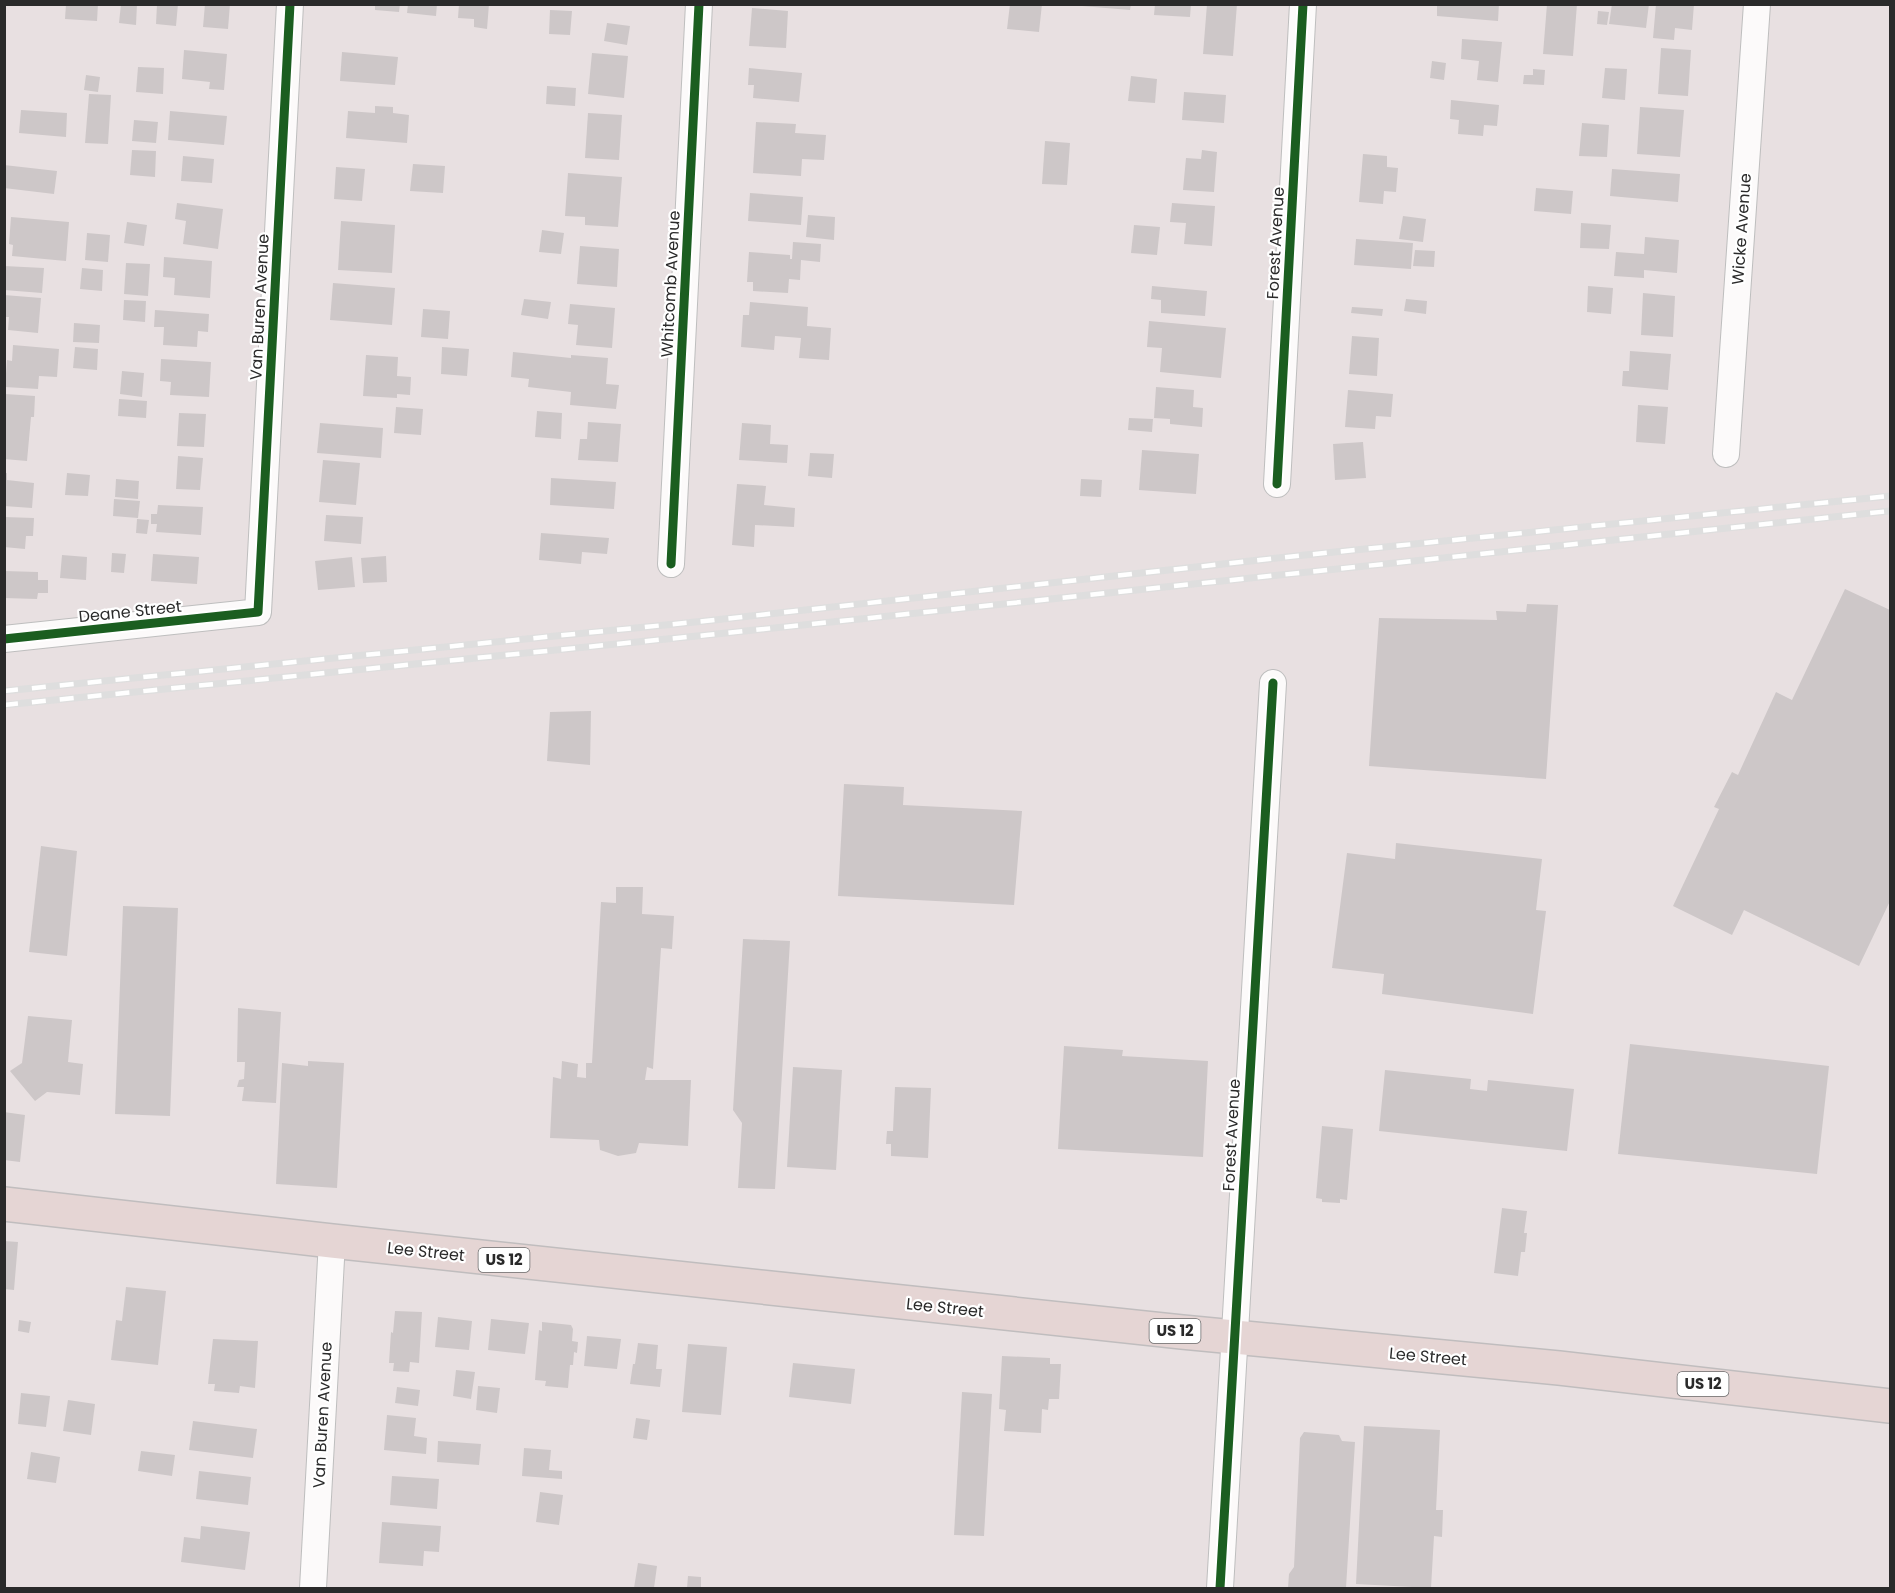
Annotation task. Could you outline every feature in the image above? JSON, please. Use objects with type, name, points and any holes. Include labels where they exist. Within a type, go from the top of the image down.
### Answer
[{"type":"main road","name":"Lee Street","points":[[4,1204],[1233,1338],[1559,1368],[1889,1406]]},
{"type":"street","name":"Van Buren Avenue","points":[[258,612],[290,4]]},
{"type":"street","name":"Whitcomb Avenue","points":[[671,564],[699,4]]},
{"type":"street","name":"Forest Avenue","points":[[1277,484],[1303,4]]},
{"type":"street","name":"Wicke Avenue","points":[[1726,454],[1757,4]]},
{"type":"street","name":"Deane Street","points":[[4,639],[258,612]]},
{"type":"street","name":"Forest Avenue","points":[[1220,1588],[1273,683]]},
{"type":"street","name":"Van Buren Avenue","points":[[313,1588],[332,1241]]},
{"type":"building","points":[[66,4],[98,4],[97,21],[65,19]]},
{"type":"building","points":[[121,4],[137,4],[136,25],[119,23]]},
{"type":"building","points":[[157,4],[178,4],[176,26],[156,24]]},
{"type":"building","points":[[205,4],[230,4],[228,29],[203,27]]},
{"type":"building","points":[[375,4],[400,4],[399,12],[375,10]]},
{"type":"building","points":[[408,4],[437,4],[436,16],[407,13]]},
{"type":"building","points":[[459,4],[489,4],[487,29],[474,27],[474,19],[458,18]]},
{"type":"building","points":[[1010,4],[1042,4],[1039,32],[1007,29]]},
{"type":"building","points":[[1082,4],[1131,4],[1130,10],[1082,6]]},
{"type":"building","points":[[1155,4],[1191,4],[1190,17],[1154,15]]},
{"type":"building","points":[[1207,4],[1237,4],[1233,56],[1203,54]]},
{"type":"building","points":[[1437,4],[1499,4],[1498,21],[1437,16]]},
{"type":"building","points":[[1547,4],[1577,4],[1573,56],[1543,54]]},
{"type":"building","points":[[1612,4],[1649,4],[1646,28],[1609,24]]},
{"type":"building","points":[[1656,4],[1694,4],[1692,30],[1675,28],[1674,40],[1653,38]]},
{"type":"building","points":[[752,8],[788,11],[786,48],[749,46]]},
{"type":"building","points":[[550,10],[572,11],[570,35],[549,34]]},
{"type":"building","points":[[1598,11],[1609,12],[1607,25],[1597,24]]},
{"type":"building","points":[[607,23],[630,26],[627,45],[604,41]]},
{"type":"building","points":[[1462,39],[1502,42],[1498,82],[1477,80],[1479,61],[1461,59]]},
{"type":"building","points":[[1661,48],[1691,50],[1688,96],[1658,94]]},
{"type":"building","points":[[184,50],[227,54],[224,90],[209,89],[210,82],[182,79]]},
{"type":"building","points":[[342,52],[398,57],[395,85],[340,81]]},
{"type":"building","points":[[592,53],[628,56],[624,98],[588,94]]},
{"type":"building","points":[[1432,61],[1446,63],[1444,80],[1430,78]]},
{"type":"building","points":[[138,67],[164,68],[163,94],[136,92]]},
{"type":"building","points":[[749,68],[802,73],[799,102],[753,98],[754,85],[748,85]]},
{"type":"building","points":[[1605,68],[1627,69],[1625,100],[1602,98]]},
{"type":"building","points":[[1533,69],[1545,70],[1544,85],[1523,84],[1524,75],[1533,75]]},
{"type":"building","points":[[86,75],[100,77],[98,92],[84,90]]},
{"type":"building","points":[[1131,76],[1157,79],[1155,103],[1128,101]]},
{"type":"building","points":[[547,86],[576,88],[575,106],[546,104]]},
{"type":"building","points":[[1184,92],[1226,95],[1224,123],[1182,120]]},
{"type":"building","points":[[89,94],[111,95],[108,144],[85,143]]},
{"type":"building","points":[[1451,100],[1499,105],[1497,126],[1484,125],[1483,136],[1458,134],[1459,120],[1450,119]]},
{"type":"building","points":[[375,106],[393,107],[393,113],[409,115],[407,143],[346,138],[348,111],[375,113]]},
{"type":"building","points":[[1640,107],[1684,110],[1680,157],[1637,154]]},
{"type":"building","points":[[21,110],[67,113],[66,137],[19,133]]},
{"type":"building","points":[[170,111],[227,116],[224,145],[168,140]]},
{"type":"building","points":[[588,113],[622,115],[619,160],[585,158]]},
{"type":"building","points":[[134,120],[158,122],[156,143],[132,141]]},
{"type":"building","points":[[756,122],[796,124],[795,133],[826,135],[824,160],[802,159],[801,176],[753,173]]},
{"type":"building","points":[[1582,123],[1609,125],[1607,157],[1579,156]]},
{"type":"building","points":[[1045,141],[1070,143],[1067,185],[1042,184]]},
{"type":"building","points":[[132,150],[156,151],[155,177],[130,175]]},
{"type":"building","points":[[1202,150],[1217,152],[1214,192],[1183,190],[1186,158],[1201,159]]},
{"type":"building","points":[[1363,154],[1387,156],[1387,167],[1398,168],[1396,192],[1384,191],[1383,204],[1359,202]]},
{"type":"building","points":[[183,156],[214,159],[212,183],[181,181]]},
{"type":"building","points":[[413,164],[445,166],[443,193],[410,191]]},
{"type":"building","points":[[4,165],[57,171],[54,194],[4,188]]},
{"type":"building","points":[[336,167],[365,169],[362,201],[334,199]]},
{"type":"building","points":[[1612,169],[1680,174],[1678,202],[1610,196]]},
{"type":"building","points":[[568,173],[622,177],[618,227],[585,225],[585,217],[565,216]]},
{"type":"building","points":[[1536,188],[1573,191],[1571,214],[1534,211]]},
{"type":"building","points":[[750,193],[803,197],[801,225],[748,221]]},
{"type":"building","points":[[177,203],[223,209],[218,249],[183,244],[186,221],[175,219]]},
{"type":"building","points":[[1172,203],[1215,206],[1212,246],[1184,244],[1186,223],[1170,222]]},
{"type":"building","points":[[808,215],[835,217],[834,240],[806,237]]},
{"type":"building","points":[[1403,216],[1426,219],[1423,242],[1399,239]]},
{"type":"building","points":[[11,217],[69,222],[66,261],[12,256],[13,245],[9,244]]},
{"type":"building","points":[[341,221],[395,225],[392,273],[338,270]]},
{"type":"building","points":[[127,222],[147,225],[144,246],[124,243]]},
{"type":"building","points":[[1581,223],[1611,225],[1609,249],[1580,248]]},
{"type":"building","points":[[1134,225],[1160,227],[1157,255],[1131,253]]},
{"type":"building","points":[[542,230],[564,233],[561,254],[539,252]]},
{"type":"building","points":[[87,233],[110,235],[108,262],[85,260]]},
{"type":"building","points":[[1645,237],[1679,240],[1677,273],[1644,270],[1644,278],[1614,276],[1616,252],[1644,254]]},
{"type":"building","points":[[1356,239],[1413,243],[1411,269],[1354,265]]},
{"type":"building","points":[[793,242],[821,244],[820,262],[801,260],[800,280],[789,279],[788,293],[753,291],[753,282],[747,282],[749,252],[790,255],[792,259]]},
{"type":"building","points":[[580,246],[619,249],[617,287],[577,284]]},
{"type":"building","points":[[1415,250],[1435,251],[1434,267],[1413,266]]},
{"type":"building","points":[[164,257],[212,261],[210,298],[174,295],[175,278],[163,277]]},
{"type":"building","points":[[126,263],[150,264],[148,296],[124,294]]},
{"type":"building","points":[[4,266],[44,268],[42,293],[4,290]]},
{"type":"building","points":[[82,268],[103,270],[102,291],[80,289]]},
{"type":"building","points":[[333,283],[395,288],[392,325],[330,320]]},
{"type":"building","points":[[1152,286],[1207,291],[1205,316],[1161,313],[1161,300],[1151,299]]},
{"type":"building","points":[[1588,286],[1613,288],[1611,314],[1587,312]]},
{"type":"building","points":[[1643,293],[1675,296],[1673,337],[1641,335]]},
{"type":"building","points":[[4,295],[41,298],[38,333],[8,330],[9,317],[4,317]]},
{"type":"building","points":[[524,299],[551,302],[548,319],[521,315]]},
{"type":"building","points":[[1406,299],[1427,301],[1426,314],[1404,311]]},
{"type":"building","points":[[124,300],[146,301],[145,322],[123,320]]},
{"type":"building","points":[[750,302],[808,307],[807,326],[831,328],[829,360],[799,358],[801,338],[775,336],[774,350],[741,347],[743,315],[749,315]]},
{"type":"building","points":[[570,304],[615,308],[612,348],[576,345],[578,325],[568,324]]},
{"type":"building","points":[[1352,307],[1383,309],[1382,316],[1351,313]]},
{"type":"building","points":[[423,309],[450,311],[448,339],[421,337]]},
{"type":"building","points":[[155,310],[209,314],[208,332],[198,331],[197,347],[163,345],[164,327],[154,327]]},
{"type":"building","points":[[1149,321],[1226,328],[1221,378],[1160,372],[1162,348],[1147,347]]},
{"type":"building","points":[[74,323],[100,325],[99,343],[73,342]]},
{"type":"building","points":[[1352,336],[1379,338],[1377,376],[1349,374]]},
{"type":"building","points":[[13,345],[59,349],[57,377],[39,376],[38,389],[5,387],[7,360],[12,361]]},
{"type":"building","points":[[75,347],[98,349],[97,370],[73,368]]},
{"type":"building","points":[[442,347],[469,349],[467,376],[441,374]]},
{"type":"building","points":[[1630,351],[1671,354],[1668,390],[1622,386],[1623,371],[1629,371]]},
{"type":"building","points":[[513,352],[571,358],[571,355],[608,358],[606,384],[619,385],[616,409],[570,405],[571,392],[528,387],[529,379],[511,377]]},
{"type":"building","points":[[366,355],[398,357],[397,376],[411,377],[410,395],[397,394],[397,398],[363,396]]},
{"type":"building","points":[[161,359],[211,362],[209,397],[170,395],[171,382],[160,381]]},
{"type":"building","points":[[122,371],[144,373],[142,397],[120,394]]},
{"type":"building","points":[[1156,387],[1194,390],[1193,407],[1203,408],[1202,427],[1170,424],[1170,419],[1154,418]]},
{"type":"building","points":[[1348,390],[1393,394],[1391,417],[1376,416],[1375,429],[1345,427]]},
{"type":"building","points":[[5,394],[35,396],[27,461],[4,459]]},
{"type":"building","points":[[119,399],[147,401],[146,418],[118,416]]},
{"type":"building","points":[[1638,405],[1668,407],[1665,444],[1636,442]]},
{"type":"building","points":[[396,407],[423,409],[421,435],[394,433]]},
{"type":"building","points":[[537,411],[562,413],[561,439],[535,437]]},
{"type":"building","points":[[179,413],[206,414],[204,447],[177,446]]},
{"type":"building","points":[[1129,418],[1153,419],[1152,432],[1128,430]]},
{"type":"building","points":[[588,422],[621,424],[618,462],[578,460],[580,439],[587,439]]},
{"type":"building","points":[[320,423],[383,428],[381,458],[317,453]]},
{"type":"building","points":[[742,423],[771,425],[770,444],[788,445],[787,463],[739,460]]},
{"type":"building","points":[[1363,442],[1366,478],[1335,480],[1333,444]]},
{"type":"building","points":[[1142,450],[1199,454],[1196,494],[1139,490]]},
{"type":"building","points":[[810,453],[834,454],[832,478],[808,476]]},
{"type":"building","points":[[178,456],[203,458],[200,490],[176,489]]},
{"type":"building","points":[[323,460],[360,463],[356,505],[319,502]]},
{"type":"building","points":[[4,473],[7,473],[7,480],[34,483],[32,508],[4,506]]},
{"type":"building","points":[[67,473],[90,475],[88,496],[65,495]]},
{"type":"building","points":[[551,478],[616,482],[614,509],[550,505]]},
{"type":"building","points":[[116,479],[139,481],[138,499],[115,497]]},
{"type":"building","points":[[1081,479],[1102,480],[1101,497],[1080,496]]},
{"type":"building","points":[[737,484],[766,486],[764,505],[795,508],[794,527],[755,525],[754,547],[732,545]]},
{"type":"building","points":[[114,499],[140,501],[138,518],[113,516]]},
{"type":"building","points":[[158,505],[203,507],[201,535],[156,532],[157,524],[151,524],[151,514],[157,514]]},
{"type":"building","points":[[326,515],[363,517],[361,544],[324,541]]},
{"type":"building","points":[[4,517],[34,518],[33,536],[26,536],[25,549],[4,547]]},
{"type":"building","points":[[137,519],[149,520],[147,534],[136,533]]},
{"type":"building","points":[[541,533],[609,538],[607,554],[582,552],[581,564],[539,560]]},
{"type":"building","points":[[112,553],[126,554],[124,573],[111,572]]},
{"type":"building","points":[[153,554],[199,557],[197,584],[151,581]]},
{"type":"building","points":[[62,555],[87,557],[86,580],[60,578]]},
{"type":"building","points":[[386,556],[387,582],[363,583],[361,558]]},
{"type":"building","points":[[352,557],[355,587],[318,590],[315,561]]},
{"type":"building","points":[[4,571],[38,572],[38,580],[48,580],[48,593],[38,593],[37,599],[4,598]]},
{"type":"building","points":[[1845,589],[1890,610],[1890,901],[1859,966],[1744,910],[1732,935],[1673,906],[1719,809],[1714,807],[1732,772],[1738,775],[1776,692],[1792,700]]},
{"type":"building","points":[[1527,604],[1558,605],[1546,779],[1369,766],[1379,618],[1497,620],[1496,611],[1526,612]]},
{"type":"building","points":[[591,711],[590,765],[547,761],[550,712]]},
{"type":"building","points":[[844,784],[904,787],[903,805],[1022,811],[1014,905],[838,896]]},
{"type":"building","points":[[1396,843],[1542,859],[1536,910],[1546,911],[1533,1014],[1382,994],[1384,974],[1332,968],[1347,853],[1395,859]]},
{"type":"building","points":[[41,846],[77,851],[67,956],[29,952]]},
{"type":"building","points":[[616,887],[643,887],[642,914],[674,916],[672,949],[661,948],[653,1069],[647,1067],[645,1080],[691,1080],[688,1146],[639,1143],[636,1153],[618,1156],[600,1150],[599,1140],[550,1138],[553,1077],[561,1079],[562,1061],[578,1064],[577,1077],[586,1078],[586,1063],[592,1063],[601,902],[616,903]]},
{"type":"building","points":[[123,906],[178,908],[170,1116],[115,1114]]},
{"type":"building","points":[[743,939],[790,941],[775,1189],[738,1188],[742,1123],[733,1110]]},
{"type":"building","points":[[238,1008],[281,1012],[276,1103],[242,1101],[244,1087],[237,1087],[239,1080],[244,1079],[245,1062],[237,1062]]},
{"type":"building","points":[[28,1016],[72,1020],[68,1062],[83,1064],[80,1095],[47,1092],[35,1101],[10,1071],[22,1063]]},
{"type":"building","points":[[1630,1044],[1829,1066],[1817,1174],[1618,1154]]},
{"type":"building","points":[[1064,1046],[1123,1050],[1122,1056],[1208,1061],[1203,1157],[1058,1149]]},
{"type":"building","points":[[308,1061],[344,1063],[337,1188],[276,1184],[282,1063],[308,1066]]},
{"type":"building","points":[[793,1067],[842,1070],[836,1170],[787,1167]]},
{"type":"building","points":[[1385,1070],[1471,1079],[1470,1089],[1487,1091],[1488,1080],[1574,1089],[1567,1151],[1379,1131]]},
{"type":"building","points":[[895,1087],[931,1088],[928,1158],[891,1156],[891,1144],[886,1144],[887,1131],[893,1131]]},
{"type":"building","points":[[4,1112],[25,1115],[20,1162],[4,1160]]},
{"type":"building","points":[[1322,1126],[1353,1129],[1347,1200],[1340,1199],[1340,1203],[1322,1202],[1322,1199],[1316,1198]]},
{"type":"building","points":[[1502,1208],[1527,1211],[1524,1233],[1527,1233],[1525,1252],[1521,1252],[1518,1276],[1494,1273]]},
{"type":"building","points":[[4,1241],[18,1242],[14,1290],[4,1289]]},
{"type":"building","points":[[126,1287],[166,1291],[158,1365],[111,1360],[116,1320],[122,1321]]},
{"type":"building","points":[[395,1311],[422,1312],[419,1363],[410,1362],[409,1372],[393,1371],[394,1363],[389,1363]]},
{"type":"building","points":[[438,1317],[472,1321],[469,1350],[435,1347]]},
{"type":"building","points":[[491,1319],[529,1323],[525,1354],[488,1350]]},
{"type":"building","points":[[19,1320],[31,1322],[29,1333],[18,1331]]},
{"type":"building","points":[[542,1322],[571,1325],[573,1329],[572,1341],[578,1342],[573,1365],[570,1365],[568,1388],[545,1386],[546,1381],[535,1380],[539,1330],[542,1331]]},
{"type":"building","points":[[587,1336],[621,1339],[617,1369],[584,1366]]},
{"type":"building","points":[[213,1339],[258,1341],[255,1388],[240,1386],[239,1393],[214,1391],[215,1384],[208,1384]]},
{"type":"building","points":[[638,1343],[658,1345],[656,1369],[662,1369],[660,1387],[630,1384]]},
{"type":"building","points":[[688,1344],[727,1347],[721,1415],[682,1412]]},
{"type":"building","points":[[1002,1356],[1050,1358],[1050,1364],[1061,1364],[1059,1399],[1049,1399],[1048,1410],[1042,1409],[1041,1433],[1004,1431],[1006,1410],[999,1409]]},
{"type":"building","points":[[793,1363],[855,1369],[851,1404],[789,1397]]},
{"type":"building","points":[[456,1370],[475,1372],[471,1399],[453,1396]]},
{"type":"building","points":[[478,1386],[500,1388],[497,1413],[476,1410]]},
{"type":"building","points":[[397,1387],[420,1390],[418,1406],[395,1403]]},
{"type":"building","points":[[962,1392],[992,1394],[984,1536],[954,1535]]},
{"type":"building","points":[[21,1393],[50,1396],[46,1427],[18,1424]]},
{"type":"building","points":[[68,1400],[95,1404],[91,1435],[63,1431]]},
{"type":"building","points":[[387,1415],[416,1418],[414,1436],[427,1438],[426,1454],[384,1450]]},
{"type":"building","points":[[636,1418],[650,1420],[647,1440],[633,1438]]},
{"type":"building","points":[[193,1421],[257,1429],[253,1458],[189,1450]]},
{"type":"building","points":[[1364,1426],[1440,1430],[1436,1510],[1443,1510],[1442,1537],[1434,1536],[1431,1588],[1356,1584]]},
{"type":"building","points":[[1304,1432],[1339,1435],[1342,1441],[1355,1442],[1346,1588],[1288,1588],[1289,1574],[1294,1567],[1300,1438]]},
{"type":"building","points":[[438,1441],[481,1444],[479,1465],[437,1462]]},
{"type":"building","points":[[524,1448],[551,1450],[549,1470],[562,1471],[562,1479],[522,1476]]},
{"type":"building","points":[[141,1451],[175,1455],[172,1476],[138,1471]]},
{"type":"building","points":[[31,1452],[60,1457],[56,1483],[27,1479]]},
{"type":"building","points":[[199,1471],[251,1477],[248,1505],[196,1499]]},
{"type":"building","points":[[392,1476],[439,1479],[437,1509],[390,1505]]},
{"type":"building","points":[[540,1492],[563,1495],[559,1525],[536,1522]]},
{"type":"building","points":[[382,1522],[441,1526],[439,1552],[424,1551],[423,1566],[379,1563]]},
{"type":"building","points":[[201,1526],[250,1532],[245,1570],[181,1562],[184,1537],[200,1539]]},
{"type":"building","points":[[638,1563],[657,1566],[654,1588],[634,1588]]},
{"type":"building","points":[[688,1576],[701,1577],[701,1588],[687,1588]]},
{"type":"railway","points":[[4,691],[705,621],[1305,555],[1890,496]]},
{"type":"railway","points":[[4,705],[707,635],[1890,511]]},
{"type":"cycle path","points":[[4,639],[258,612],[290,4]]},
{"type":"cycle path","points":[[671,564],[699,4]]},
{"type":"cycle path","points":[[1277,484],[1303,4]]},
{"type":"cycle path","points":[[1220,1588],[1273,683]]}]
